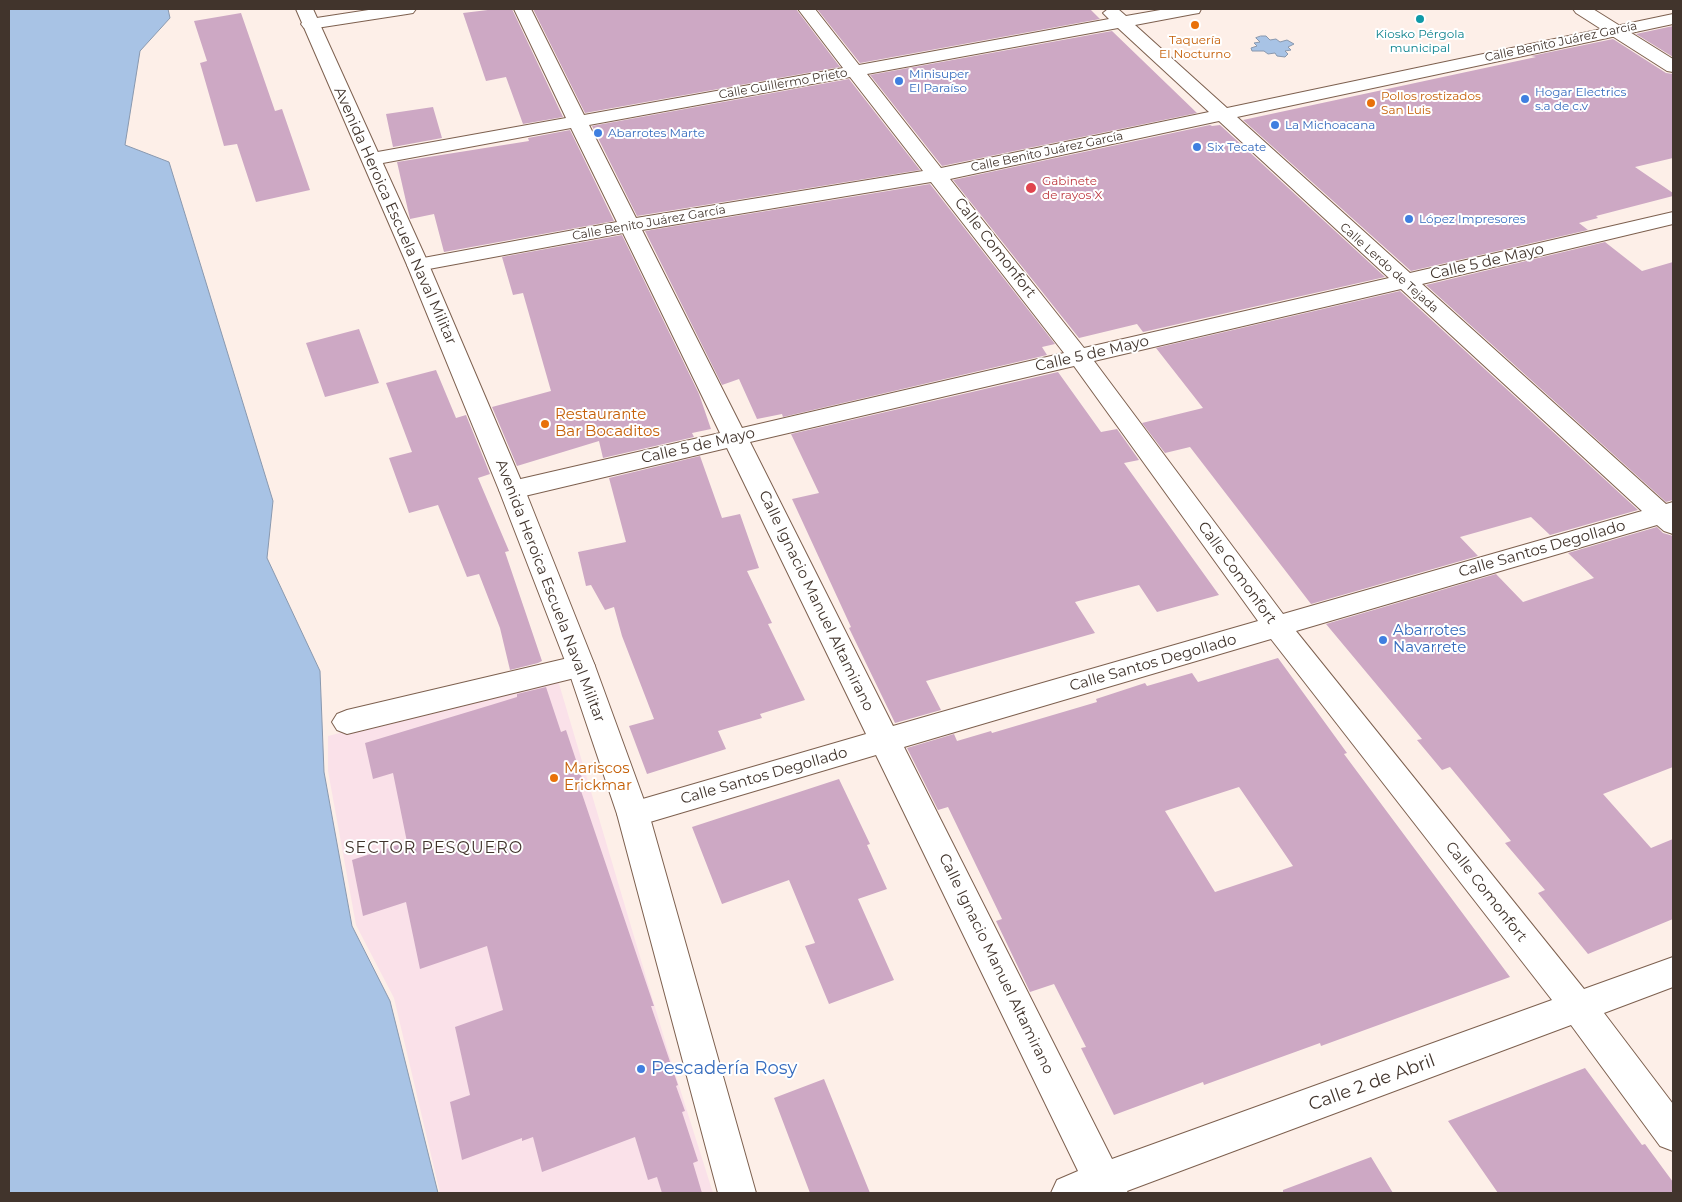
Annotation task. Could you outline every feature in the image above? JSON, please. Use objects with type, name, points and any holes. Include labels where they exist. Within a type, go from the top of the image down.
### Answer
[{"type":"street","points":[[307,17],[407,9]]},
{"type":"street","name":"Calle Ignacio Manuel Altamirano","points":[[522,9],[1106,1187]]},
{"type":"street","name":"Calle Comonfort","points":[[806,9],[1079,357],[1276,627],[1578,1007],[1673,1133]]},
{"type":"street","name":"Calle Guillermo Prieto","points":[[372,159],[854,71],[1114,15],[1193,9]]},
{"type":"street","points":[[1582,9],[1673,67]]},
{"type":"street","name":"Calle Lerdo de Tejada","points":[[1114,15],[1404,281],[1669,517]]},
{"type":"street","name":"Avenida Heroica Escuela Naval Militar","points":[[307,17],[418,265],[512,490],[581,666],[633,814],[737,1193]]},
{"type":"street","name":"Calle Benito Juárez García","points":[[418,265],[629,226],[938,175],[1616,30],[1673,20]]},
{"type":"street","name":"Calle 5 de Mayo","points":[[512,490],[1673,218]]},
{"type":"street","name":"Calle Santos Degollado","points":[[633,814],[1276,627],[1669,517]]},
{"type":"street","points":[[346,722],[581,666]]},
{"type":"street","name":"Calle 2 de Abril","points":[[1070,1193],[1106,1187],[1673,972]]},
{"type":"shaded area","points":[[557,677],[668,1051],[713,1193],[440,1193],[394,998],[356,925],[328,771],[328,736]]},
{"type":"water","points":[[9,9],[168,9],[170,18],[140,51],[125,145],[169,162],[273,501],[267,558],[320,671],[324,772],[352,926],[390,1001],[438,1193],[9,1193]]},
{"type":"water","points":[[1266,36],[1270,40],[1276,39],[1280,42],[1287,40],[1294,44],[1288,47],[1291,50],[1285,51],[1288,54],[1285,57],[1277,56],[1275,53],[1268,54],[1264,51],[1252,51],[1251,48],[1257,46],[1254,43],[1260,42],[1256,38]]},
{"type":"building","points":[[512,9],[563,117],[523,124],[506,77],[486,81],[463,13]]},
{"type":"building","points":[[533,9],[796,9],[840,67],[585,113]]},
{"type":"building","points":[[817,9],[1090,9],[1100,19],[860,63]]},
{"type":"building","points":[[241,13],[275,111],[282,109],[310,190],[256,202],[237,144],[224,146],[200,63],[207,61],[194,21]]},
{"type":"building","points":[[1673,26],[1673,57],[1636,34]]},
{"type":"building","points":[[1112,31],[1197,113],[942,166],[870,75]]},
{"type":"building","points":[[1613,39],[1666,73],[1673,74],[1673,158],[1635,167],[1673,193],[1673,196],[1596,216],[1598,218],[1579,223],[1588,230],[1411,271],[1243,120],[1536,57],[1531,56]]},
{"type":"building","points":[[849,79],[920,170],[637,216],[592,126]]},
{"type":"building","points":[[433,107],[442,138],[393,147],[386,114]]},
{"type":"building","points":[[1210,125],[1220,125],[1385,277],[1143,332],[1137,324],[1079,338],[953,180]]},
{"type":"building","points":[[570,130],[614,221],[444,252],[434,214],[410,219],[397,162],[529,141],[528,138]]},
{"type":"building","points":[[930,184],[1055,344],[1042,347],[1047,355],[783,417],[782,414],[757,419],[739,379],[722,385],[645,231]]},
{"type":"building","points":[[622,235],[699,394],[711,429],[692,433],[694,437],[603,458],[599,441],[517,466],[492,407],[551,391],[523,293],[513,295],[502,257]]},
{"type":"building","points":[[1605,242],[1642,271],[1673,262],[1673,500],[1666,502],[1426,285]]},
{"type":"building","points":[[1400,291],[1638,510],[1550,535],[1531,517],[1460,537],[1478,556],[1311,604],[1190,447],[1165,453],[1142,423],[1203,408],[1156,348]]},
{"type":"building","points":[[359,329],[379,383],[325,397],[306,343]]},
{"type":"building","points":[[436,370],[456,418],[466,415],[490,474],[478,478],[509,551],[505,552],[542,661],[538,663],[510,670],[500,628],[479,574],[467,577],[438,505],[409,513],[389,458],[412,452],[386,383]]},
{"type":"building","points":[[1058,372],[1101,432],[1117,429],[1139,460],[1124,463],[1219,595],[1157,612],[1139,585],[1075,602],[1095,633],[926,681],[941,710],[895,723],[849,628],[851,627],[792,499],[819,493],[791,434]]},
{"type":"building","points":[[700,456],[722,518],[740,514],[759,568],[747,571],[772,623],[768,624],[805,700],[760,714],[762,718],[718,731],[726,749],[647,774],[629,726],[654,719],[622,636],[614,607],[605,610],[591,585],[586,586],[578,552],[626,542],[609,478]]},
{"type":"building","points":[[1657,527],[1663,533],[1673,536],[1673,767],[1603,794],[1651,848],[1673,839],[1673,919],[1588,954],[1538,893],[1545,890],[1505,843],[1511,841],[1450,767],[1442,770],[1417,740],[1422,739],[1326,624],[1496,574],[1523,602],[1594,578],[1568,553]]},
{"type":"building","points":[[1278,658],[1347,753],[1344,754],[1510,977],[1321,1046],[1320,1043],[1204,1085],[1203,1082],[1114,1115],[1081,1048],[1086,1047],[1054,984],[1030,992],[996,921],[1002,919],[948,807],[938,810],[907,748],[954,734],[957,741],[991,731],[992,733],[1097,702],[1096,699],[1145,683],[1147,686],[1192,673],[1198,682]],"holes":[[[1239,787],[1293,866],[1215,892],[1165,811]]]},
{"type":"building","points":[[546,687],[561,732],[566,730],[584,784],[579,785],[654,1006],[651,1006],[678,1085],[676,1086],[685,1111],[682,1112],[698,1161],[693,1163],[702,1193],[662,1193],[657,1177],[648,1180],[635,1137],[542,1172],[533,1137],[522,1141],[522,1138],[462,1160],[450,1102],[470,1095],[455,1027],[503,1010],[487,946],[420,969],[406,902],[363,916],[352,860],[407,842],[393,773],[373,779],[365,743],[517,697],[517,694]]},
{"type":"building","points":[[839,779],[870,844],[867,845],[887,889],[858,899],[894,980],[829,1004],[805,946],[815,943],[789,880],[722,904],[692,827]]},
{"type":"building","points":[[1585,1068],[1642,1145],[1645,1144],[1673,1182],[1673,1193],[1498,1193],[1448,1121]]},
{"type":"building","points":[[824,1079],[870,1193],[810,1193],[774,1098]]},
{"type":"building","points":[[1371,1157],[1393,1193],[1283,1193],[1283,1190]]},
{"type":"place","name":"Kiosko Pérgola municipal","points":[[1420,19]]},
{"type":"place","name":"Taquería El Nocturno","points":[[1195,25]]},
{"type":"place","name":"Minisuper El Paraíso","points":[[899,81]]},
{"type":"place","name":"Hogar Electrics s.a de c.v","points":[[1525,99]]},
{"type":"place","name":"Pollos rostizados San Luis","points":[[1371,103]]},
{"type":"place","name":"La Michoacana","points":[[1275,125]]},
{"type":"place","name":"Abarrotes Marte","points":[[598,133]]},
{"type":"place","name":"Six Tecate","points":[[1197,147]]},
{"type":"place","name":"Gabinete de rayos X","points":[[1031,188]]},
{"type":"place","name":"López Impresores","points":[[1409,219]]},
{"type":"place","name":"Restaurante Bar Bocaditos","points":[[545,424]]},
{"type":"place","name":"Abarrotes Navarrete","points":[[1383,640]]},
{"type":"place","name":"Mariscos Erickmar","points":[[554,778]]},
{"type":"place","name":"Pescadería Rosy","points":[[641,1069]]},
{"type":"district","name":"SECTOR PESQUERO","points":[[434,848]]}]
